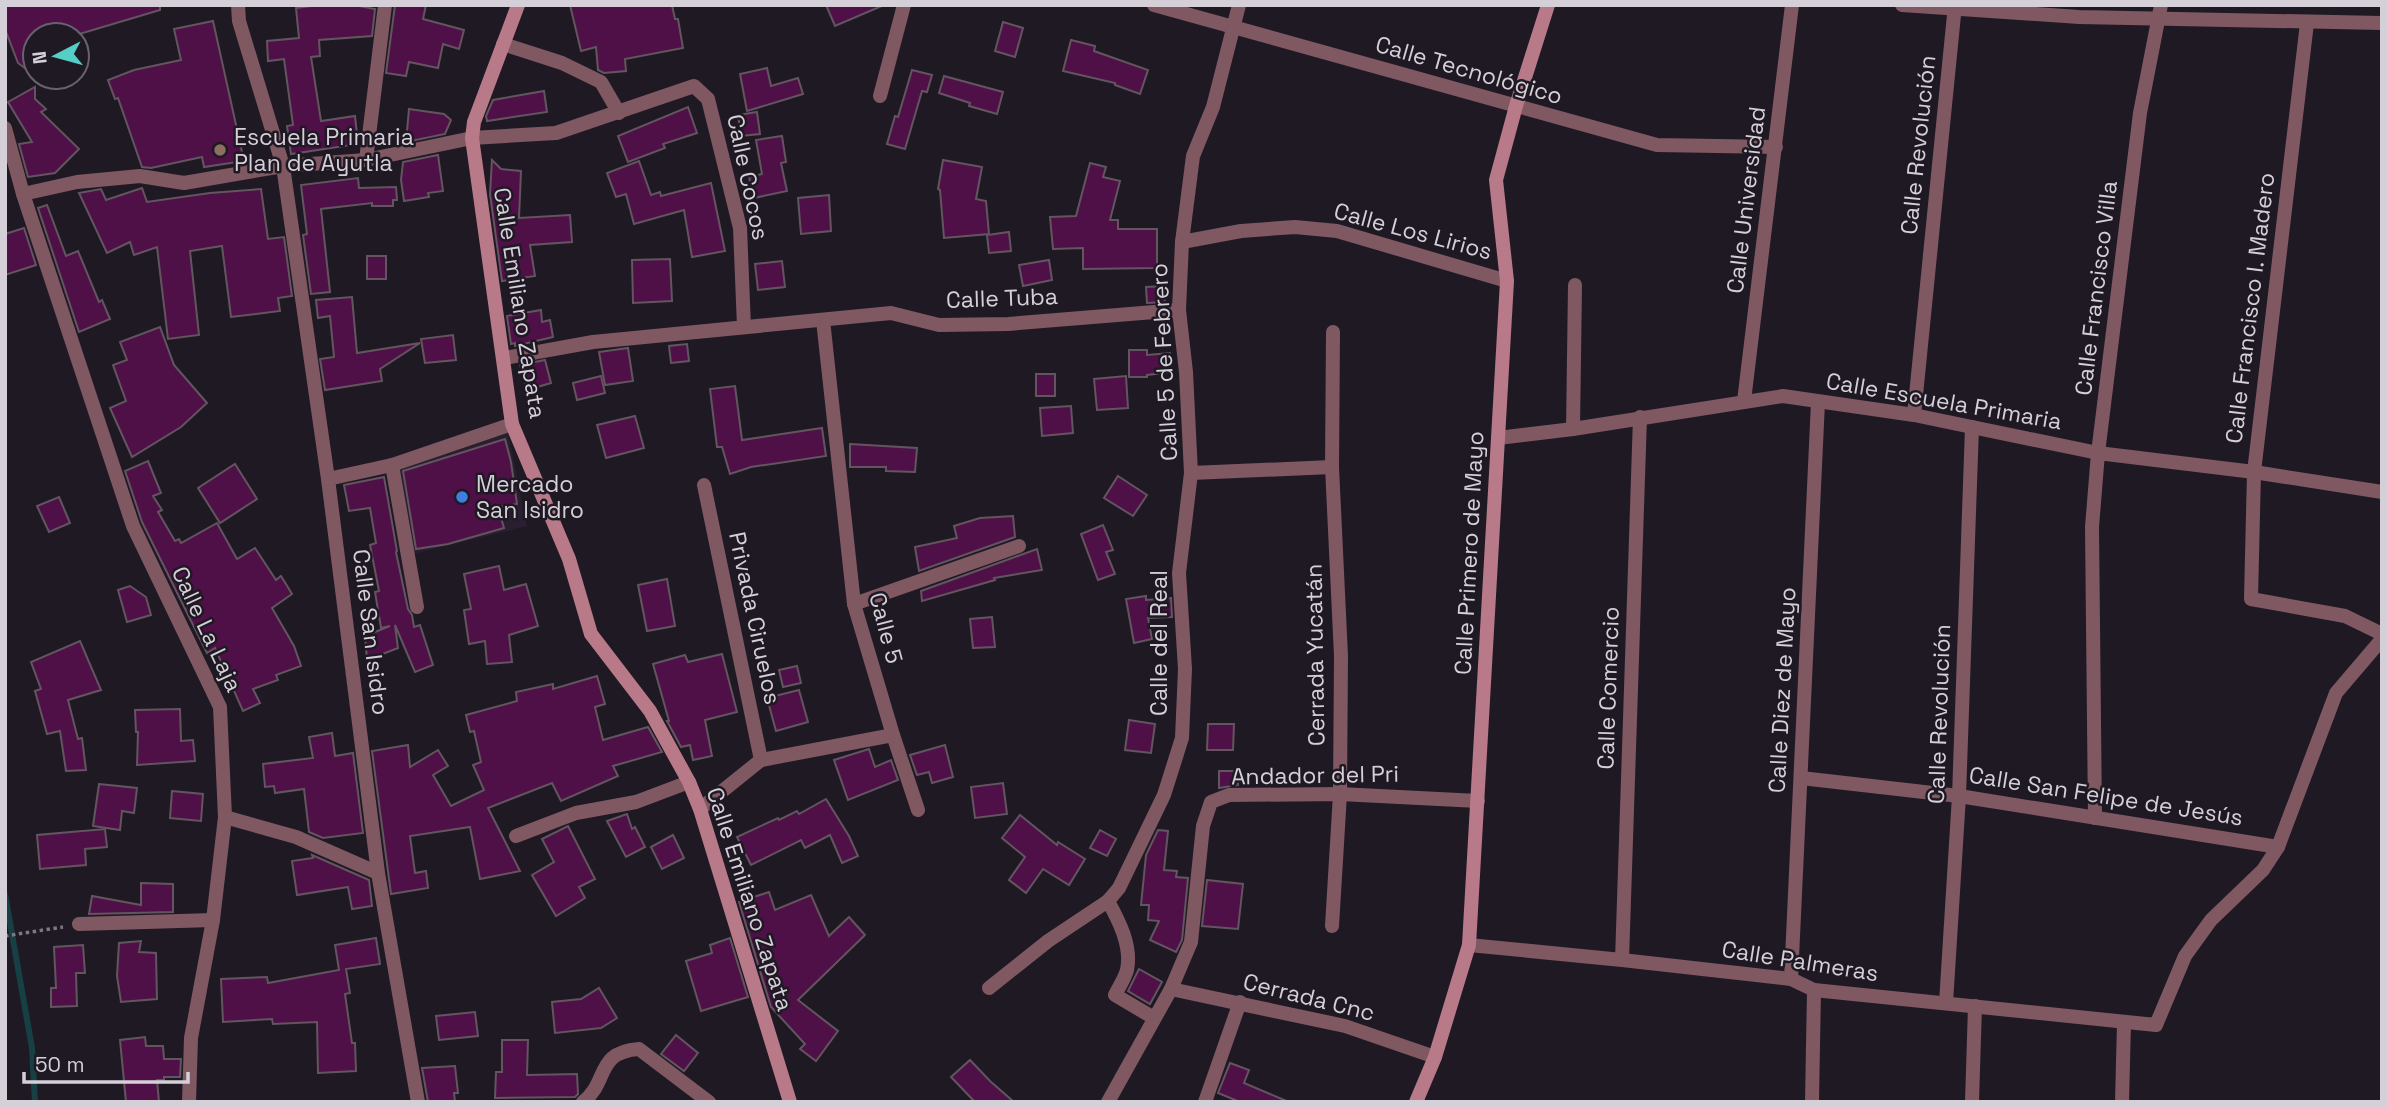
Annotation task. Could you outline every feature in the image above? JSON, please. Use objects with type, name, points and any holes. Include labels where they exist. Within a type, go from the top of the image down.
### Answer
[{"type":"street","name":"Calle San Isidro","points":[[238,5],[239,21],[283,166],[328,479],[378,873],[418,1102]]},
{"type":"street","points":[[366,160],[385,5]]},
{"type":"street","name":"Calle Emiliano Zapata","points":[[518,5],[474,122],[472,138],[512,424],[569,559],[591,634],[650,711],[689,782],[700,809],[790,1102]]},
{"type":"street","points":[[880,96],[904,5]]},
{"type":"street","name":"Calle Tecnológico","points":[[1154,5],[1657,145],[1776,147]]},
{"type":"street","name":"Calle 5 de Febrero","points":[[1191,473],[1180,310],[1182,242],[1193,156],[1213,107],[1239,5]]},
{"type":"street","name":"Calle Primero de Mayo","points":[[1416,1102],[1435,1057],[1469,946],[1507,281],[1496,180],[1548,5]]},
{"type":"street","name":"Calle Universidad","points":[[1744,401],[1792,5]]},
{"type":"street","points":[[1902,5],[2080,11],[2251,12],[2307,23],[2382,23]]},
{"type":"street","name":"Calle Revolución","points":[[1914,415],[1955,8]]},
{"type":"street","name":"Calle Francisco Villa","points":[[2095,818],[2092,527],[2098,453],[2140,113],[2160,11]]},
{"type":"street","name":"Calle Francisco I. Madero","points":[[2307,23],[2254,472],[2251,599],[2345,616],[2382,637]]},
{"type":"street","points":[[23,194],[90,180],[140,176],[184,183],[283,166],[366,160],[472,138],[556,134],[619,113],[601,82],[562,63],[503,44]]},
{"type":"street","name":"Calle Cocos","points":[[619,113],[694,86],[708,99],[740,228],[744,327]]},
{"type":"street","name":"Calle La Laja","points":[[5,128],[10,171],[23,194],[133,526],[220,707],[225,817],[213,920],[191,1038],[189,1102]]},
{"type":"street","name":"Calle Los Lirios","points":[[1182,242],[1241,231],[1295,227],[1338,231],[1507,281]]},
{"type":"street","points":[[1573,429],[1576,285]]},
{"type":"street","name":"Calle Tuba","points":[[504,358],[593,342],[891,313],[939,325],[1008,324],[1180,310]]},
{"type":"street","name":"Calle 5","points":[[823,320],[854,604],[892,735],[918,810]]},
{"type":"street","name":"Cerrada Yucatán","points":[[1332,926],[1340,794],[1341,656],[1332,467],[1333,332]]},
{"type":"street","name":"Calle Escuela Primaria","points":[[1498,438],[1783,396],[1914,415],[2098,453],[2254,472],[2382,492]]},
{"type":"street","name":"Calle Diez de Mayo","points":[[1791,979],[1818,402]]},
{"type":"street","name":"Calle Comercio","points":[[1622,960],[1640,417]]},
{"type":"street","points":[[328,479],[392,465],[512,424]]},
{"type":"street","name":"Calle Revolución","points":[[1946,1003],[1959,796],[1972,427]]},
{"type":"street","points":[[392,465],[417,607]]},
{"type":"street","points":[[1191,473],[1332,467]]},
{"type":"street","name":"Calle del Real","points":[[989,988],[1048,941],[1108,901],[1119,888],[1164,795],[1182,738],[1185,669],[1179,573],[1191,473]]},
{"type":"street","name":"Privada Ciruelos","points":[[704,485],[761,760]]},
{"type":"street","points":[[854,604],[1019,546]]},
{"type":"street","points":[[2278,847],[2336,693],[2382,637]]},
{"type":"street","points":[[700,809],[761,760],[892,735]]},
{"type":"street","name":"Calle San Felipe de Jesús","points":[[1801,779],[1959,796],[2278,847]]},
{"type":"street","points":[[516,836],[576,813],[636,802],[689,782]]},
{"type":"street","name":"Andador del Pri","points":[[1108,1102],[1171,989],[1191,942],[1203,826],[1212,802],[1229,796],[1340,794],[1478,801]]},
{"type":"street","points":[[225,817],[296,837],[378,873]]},
{"type":"street","name":"Calle Palmeras","points":[[1469,946],[1791,979],[1814,990],[2156,1025],[2185,956],[2211,920],[2263,870],[2278,847]]},
{"type":"street","points":[[1108,901],[1121,924],[1126,946],[1127,969],[1115,995],[1154,1018]]},
{"type":"street","points":[[79,924],[213,920]]},
{"type":"street","name":"Cerrada Cnc","points":[[1171,989],[1345,1026],[1435,1057]]},
{"type":"street","points":[[1812,1102],[1814,990]]},
{"type":"street","points":[[1205,1102],[1240,1002]]},
{"type":"street","points":[[1972,1102],[1975,1006]]},
{"type":"street","points":[[2122,1102],[2124,1023]]},
{"type":"street","points":[[583,1102],[589,1097],[611,1057],[624,1050],[639,1049],[709,1102]]},
{"type":"path","points":[[5,936],[52,929]]},
{"type":"shaded area","name":"Mercado San Isidro","points":[[508,433],[527,526],[413,554],[397,468]]},
{"type":"building","points":[[5,5],[160,5],[160,10],[91,31],[91,21],[21,21],[21,65],[5,29]]},
{"type":"building","points":[[354,5],[375,9],[372,36],[319,40],[320,56],[311,57],[321,121],[355,116],[358,144],[291,154],[287,126],[293,125],[284,59],[268,61],[267,41],[299,38],[296,8]]},
{"type":"building","points":[[395,5],[426,5],[423,19],[464,30],[459,49],[443,44],[438,68],[409,62],[406,76],[386,73]]},
{"type":"building","points":[[570,5],[672,5],[675,19],[678,19],[683,48],[625,59],[626,71],[604,73],[598,70],[596,47],[581,51]]},
{"type":"building","points":[[826,5],[884,5],[835,26]]},
{"type":"building","points":[[213,21],[244,161],[204,167],[202,157],[151,168],[142,167],[118,98],[115,99],[108,80],[134,70],[181,60],[174,29]]},
{"type":"building","points":[[1003,22],[1023,28],[1015,57],[995,51]]},
{"type":"building","points":[[1071,40],[1095,46],[1094,51],[1148,70],[1140,94],[1115,83],[1063,71]]},
{"type":"building","points":[[767,68],[771,86],[798,78],[803,94],[747,111],[740,74]]},
{"type":"building","points":[[912,70],[932,75],[927,92],[922,91],[905,149],[887,144]]},
{"type":"building","points":[[944,76],[1003,92],[997,114],[939,93]]},
{"type":"building","points":[[28,91],[35,91],[35,99],[46,109],[41,112],[79,149],[55,173],[28,177],[19,144],[32,142],[8,102]]},
{"type":"building","points":[[544,91],[547,112],[487,121],[486,116],[493,100]]},
{"type":"building","points":[[688,107],[697,133],[663,144],[665,148],[628,162],[618,136]]},
{"type":"building","points":[[409,109],[444,114],[451,120],[445,134],[406,142]]},
{"type":"building","points":[[757,112],[760,134],[741,136],[738,115]]},
{"type":"building","points":[[782,136],[786,162],[781,163],[787,191],[754,198],[749,177],[762,174],[756,140]]},
{"type":"building","points":[[438,155],[443,191],[428,193],[429,197],[404,201],[401,180],[403,162]]},
{"type":"building","points":[[492,160],[501,169],[521,171],[519,218],[570,215],[572,242],[530,245],[535,276],[502,281],[490,194]]},
{"type":"building","points":[[943,160],[982,167],[976,199],[986,201],[989,234],[944,238],[938,189]]},
{"type":"building","points":[[639,161],[651,195],[660,192],[661,196],[711,183],[725,251],[692,257],[684,210],[634,224],[626,194],[616,197],[607,173]]},
{"type":"building","points":[[1090,163],[1106,167],[1103,177],[1120,181],[1110,220],[1118,220],[1118,229],[1157,229],[1157,268],[1083,269],[1083,248],[1053,249],[1050,217],[1076,216]]},
{"type":"building","points":[[358,178],[359,188],[396,187],[397,200],[393,200],[393,206],[372,206],[372,203],[321,209],[330,292],[311,294],[303,235],[307,234],[301,185]]},
{"type":"building","points":[[142,188],[147,202],[261,189],[268,239],[284,237],[292,296],[278,298],[280,311],[231,317],[222,246],[190,251],[199,335],[168,339],[157,247],[134,255],[130,242],[107,253],[79,193],[101,189],[106,200]]},
{"type":"building","points":[[829,195],[831,231],[801,234],[798,198]]},
{"type":"building","points":[[47,205],[66,256],[78,251],[99,302],[102,300],[110,319],[79,332],[38,208]]},
{"type":"building","points":[[24,228],[36,265],[5,275],[5,234]]},
{"type":"building","points":[[1009,232],[1011,251],[989,253],[987,235]]},
{"type":"building","points":[[367,256],[386,256],[386,279],[367,279]]},
{"type":"building","points":[[670,259],[672,301],[633,303],[632,260]]},
{"type":"building","points":[[1049,260],[1052,280],[1023,286],[1019,265]]},
{"type":"building","points":[[782,261],[785,287],[758,290],[755,264]]},
{"type":"building","points":[[1164,286],[1165,302],[1147,303],[1146,287]]},
{"type":"building","points":[[352,297],[357,353],[420,343],[380,369],[382,381],[325,390],[320,359],[334,357],[330,316],[318,318],[316,300]]},
{"type":"building","points":[[541,310],[542,322],[550,320],[553,337],[515,346],[515,343],[511,344],[507,316]]},
{"type":"building","points":[[160,327],[174,365],[207,403],[181,427],[132,457],[110,408],[126,401],[113,365],[127,360],[120,342]]},
{"type":"building","points":[[453,335],[456,360],[425,363],[421,339]]},
{"type":"building","points":[[687,344],[689,361],[671,363],[669,346]]},
{"type":"building","points":[[628,348],[633,381],[605,385],[599,352]]},
{"type":"building","points":[[1129,350],[1147,350],[1147,355],[1170,353],[1172,372],[1129,377]]},
{"type":"building","points":[[545,360],[551,383],[527,390],[520,365]]},
{"type":"building","points":[[1036,374],[1055,374],[1055,396],[1036,396]]},
{"type":"building","points":[[601,376],[605,393],[577,400],[573,383]]},
{"type":"building","points":[[1126,376],[1128,408],[1097,410],[1094,379]]},
{"type":"building","points":[[735,386],[742,440],[822,428],[826,456],[751,467],[730,474],[722,447],[717,447],[710,389]]},
{"type":"building","points":[[1071,406],[1073,433],[1042,436],[1040,408]]},
{"type":"building","points":[[635,416],[644,448],[606,458],[597,425]]},
{"type":"building","name":"Mercado San Isidro","points":[[505,439],[517,504],[498,507],[504,528],[448,544],[416,549],[403,471]]},
{"type":"building","points":[[850,444],[917,448],[915,472],[886,471],[886,467],[850,467]]},
{"type":"building","points":[[148,461],[161,493],[153,496],[162,510],[158,512],[175,541],[179,539],[181,543],[217,523],[237,559],[255,548],[276,580],[281,576],[292,594],[272,608],[294,646],[301,666],[276,675],[278,680],[253,689],[260,703],[243,711],[215,648],[207,653],[142,522],[125,471]]},
{"type":"building","points":[[235,464],[257,499],[220,523],[198,488]]},
{"type":"building","points":[[1118,476],[1147,495],[1133,516],[1104,498]]},
{"type":"building","points":[[384,477],[408,609],[414,627],[420,625],[433,665],[415,672],[395,625],[398,648],[367,660],[365,636],[390,626],[381,628],[375,592],[379,591],[370,545],[376,543],[370,508],[349,511],[344,485]]},
{"type":"building","points":[[59,497],[70,523],[49,532],[37,506]]},
{"type":"building","points":[[1013,516],[1015,537],[919,571],[915,547],[957,538],[954,526],[980,518]]},
{"type":"building","points":[[1103,525],[1113,550],[1106,552],[1115,574],[1098,580],[1081,534]]},
{"type":"building","points":[[1037,549],[1042,570],[994,578],[995,580],[922,601],[921,591]]},
{"type":"building","points":[[499,566],[504,590],[526,584],[538,626],[509,635],[512,662],[487,664],[485,641],[469,644],[464,610],[471,609],[464,574]]},
{"type":"building","points":[[667,579],[675,626],[647,631],[638,585]]},
{"type":"building","points":[[130,586],[146,597],[151,615],[127,622],[118,590]]},
{"type":"building","points":[[1146,596],[1146,600],[1171,598],[1172,617],[1148,618],[1152,639],[1134,643],[1126,599]]},
{"type":"building","points":[[992,617],[995,647],[973,648],[970,619]]},
{"type":"building","points":[[80,641],[101,690],[68,700],[78,739],[82,738],[86,770],[66,771],[60,731],[47,734],[35,691],[41,689],[31,662]]},
{"type":"building","points":[[722,654],[737,712],[705,720],[712,756],[693,760],[690,745],[681,747],[667,721],[653,664],[685,655],[688,662]]},
{"type":"building","points":[[797,666],[801,683],[783,687],[779,670]]},
{"type":"building","points":[[597,676],[605,704],[595,707],[603,740],[648,727],[662,752],[613,766],[618,776],[561,801],[552,783],[488,808],[520,871],[480,879],[470,827],[410,836],[415,873],[426,871],[428,888],[391,894],[372,751],[408,745],[410,767],[438,750],[448,766],[433,775],[451,806],[484,790],[473,765],[481,762],[474,731],[470,732],[466,715],[517,701],[516,692],[553,684],[553,689]]},
{"type":"building","points":[[799,690],[808,722],[776,731],[767,698]]},
{"type":"building","points":[[180,709],[181,741],[193,740],[195,761],[137,765],[138,732],[135,710]]},
{"type":"building","points":[[1129,720],[1155,724],[1151,753],[1125,750]]},
{"type":"building","points":[[1208,724],[1234,724],[1233,750],[1207,750]]},
{"type":"building","points":[[332,733],[335,756],[353,753],[363,833],[323,838],[309,832],[304,789],[275,793],[274,786],[265,787],[263,764],[313,758],[309,737]]},
{"type":"building","points":[[945,745],[953,777],[932,783],[929,772],[917,775],[910,755]]},
{"type":"building","points":[[869,749],[875,767],[891,760],[898,780],[848,800],[834,760]]},
{"type":"building","points":[[1219,771],[1238,771],[1238,785],[1219,788]]},
{"type":"building","points":[[1003,783],[1007,814],[975,818],[971,787]]},
{"type":"building","points":[[99,784],[137,788],[134,813],[122,811],[120,830],[93,826]]},
{"type":"building","points":[[172,791],[203,794],[201,821],[170,818]]},
{"type":"building","points":[[826,799],[858,856],[842,863],[830,835],[805,848],[801,840],[751,865],[737,837],[778,818],[779,820],[797,811],[799,814]]},
{"type":"building","points":[[627,814],[632,829],[635,827],[645,847],[626,857],[607,821]]},
{"type":"building","points":[[1020,815],[1057,845],[1058,842],[1085,859],[1069,885],[1043,869],[1026,893],[1009,880],[1025,857],[1002,838]]},
{"type":"building","points":[[568,826],[595,879],[579,887],[585,898],[556,916],[532,875],[554,862],[542,839]]},
{"type":"building","points":[[105,829],[107,847],[85,849],[86,865],[40,869],[37,835]]},
{"type":"building","points":[[1100,830],[1116,839],[1107,856],[1090,848]]},
{"type":"building","points":[[1158,830],[1168,831],[1164,870],[1177,871],[1176,877],[1188,878],[1182,940],[1176,952],[1150,940],[1159,921],[1148,920],[1149,905],[1141,905],[1146,855]]},
{"type":"building","points":[[673,835],[684,858],[662,869],[651,847]]},
{"type":"building","points":[[312,855],[369,880],[372,906],[352,909],[348,887],[297,895],[292,861],[313,858]]},
{"type":"building","points":[[1207,880],[1243,884],[1238,929],[1202,926]]},
{"type":"building","points":[[141,883],[173,884],[173,912],[89,914],[92,896],[141,905]]},
{"type":"building","points":[[769,892],[775,910],[811,895],[829,936],[849,917],[865,935],[798,1000],[838,1031],[816,1061],[800,1049],[805,1044],[771,1007],[739,902]]},
{"type":"building","points":[[376,938],[380,964],[346,969],[350,993],[345,994],[352,1043],[355,1043],[356,1071],[318,1073],[317,1022],[273,1024],[272,1019],[223,1022],[221,979],[267,977],[268,983],[339,970],[335,945]]},
{"type":"building","points":[[730,938],[748,997],[701,1011],[686,961],[712,953],[710,945]]},
{"type":"building","points":[[141,941],[139,952],[156,953],[157,999],[121,1002],[117,976],[119,943]]},
{"type":"building","points":[[83,945],[85,973],[76,973],[77,1006],[51,1007],[51,988],[56,988],[54,947]]},
{"type":"building","points":[[1139,969],[1162,982],[1150,1004],[1128,991]]},
{"type":"building","points":[[599,988],[617,1018],[601,1028],[555,1033],[552,1002],[581,999]]},
{"type":"building","points":[[475,1012],[478,1036],[439,1040],[436,1016]]},
{"type":"building","points":[[676,1035],[698,1053],[684,1071],[661,1054]]},
{"type":"building","points":[[145,1037],[146,1046],[163,1046],[164,1059],[181,1059],[180,1077],[157,1080],[159,1102],[126,1102],[120,1040]]},
{"type":"building","points":[[502,1040],[528,1040],[527,1075],[577,1074],[578,1094],[575,1097],[495,1098],[496,1072],[502,1072]]},
{"type":"building","points":[[970,1060],[1014,1102],[975,1102],[951,1077]]},
{"type":"building","points":[[1230,1063],[1249,1070],[1244,1083],[1289,1102],[1240,1102],[1218,1093]]},
{"type":"building","points":[[455,1066],[458,1093],[454,1093],[455,1102],[428,1102],[422,1068]]},
{"type":"waterway","points":[[5,894],[32,1048],[35,1102]]},
{"type":"place","name":"Escuela Primaria Plan de Ayutla","points":[[220,150]]},
{"type":"place","name":"Mercado San Isidro","points":[[462,497]]}]
